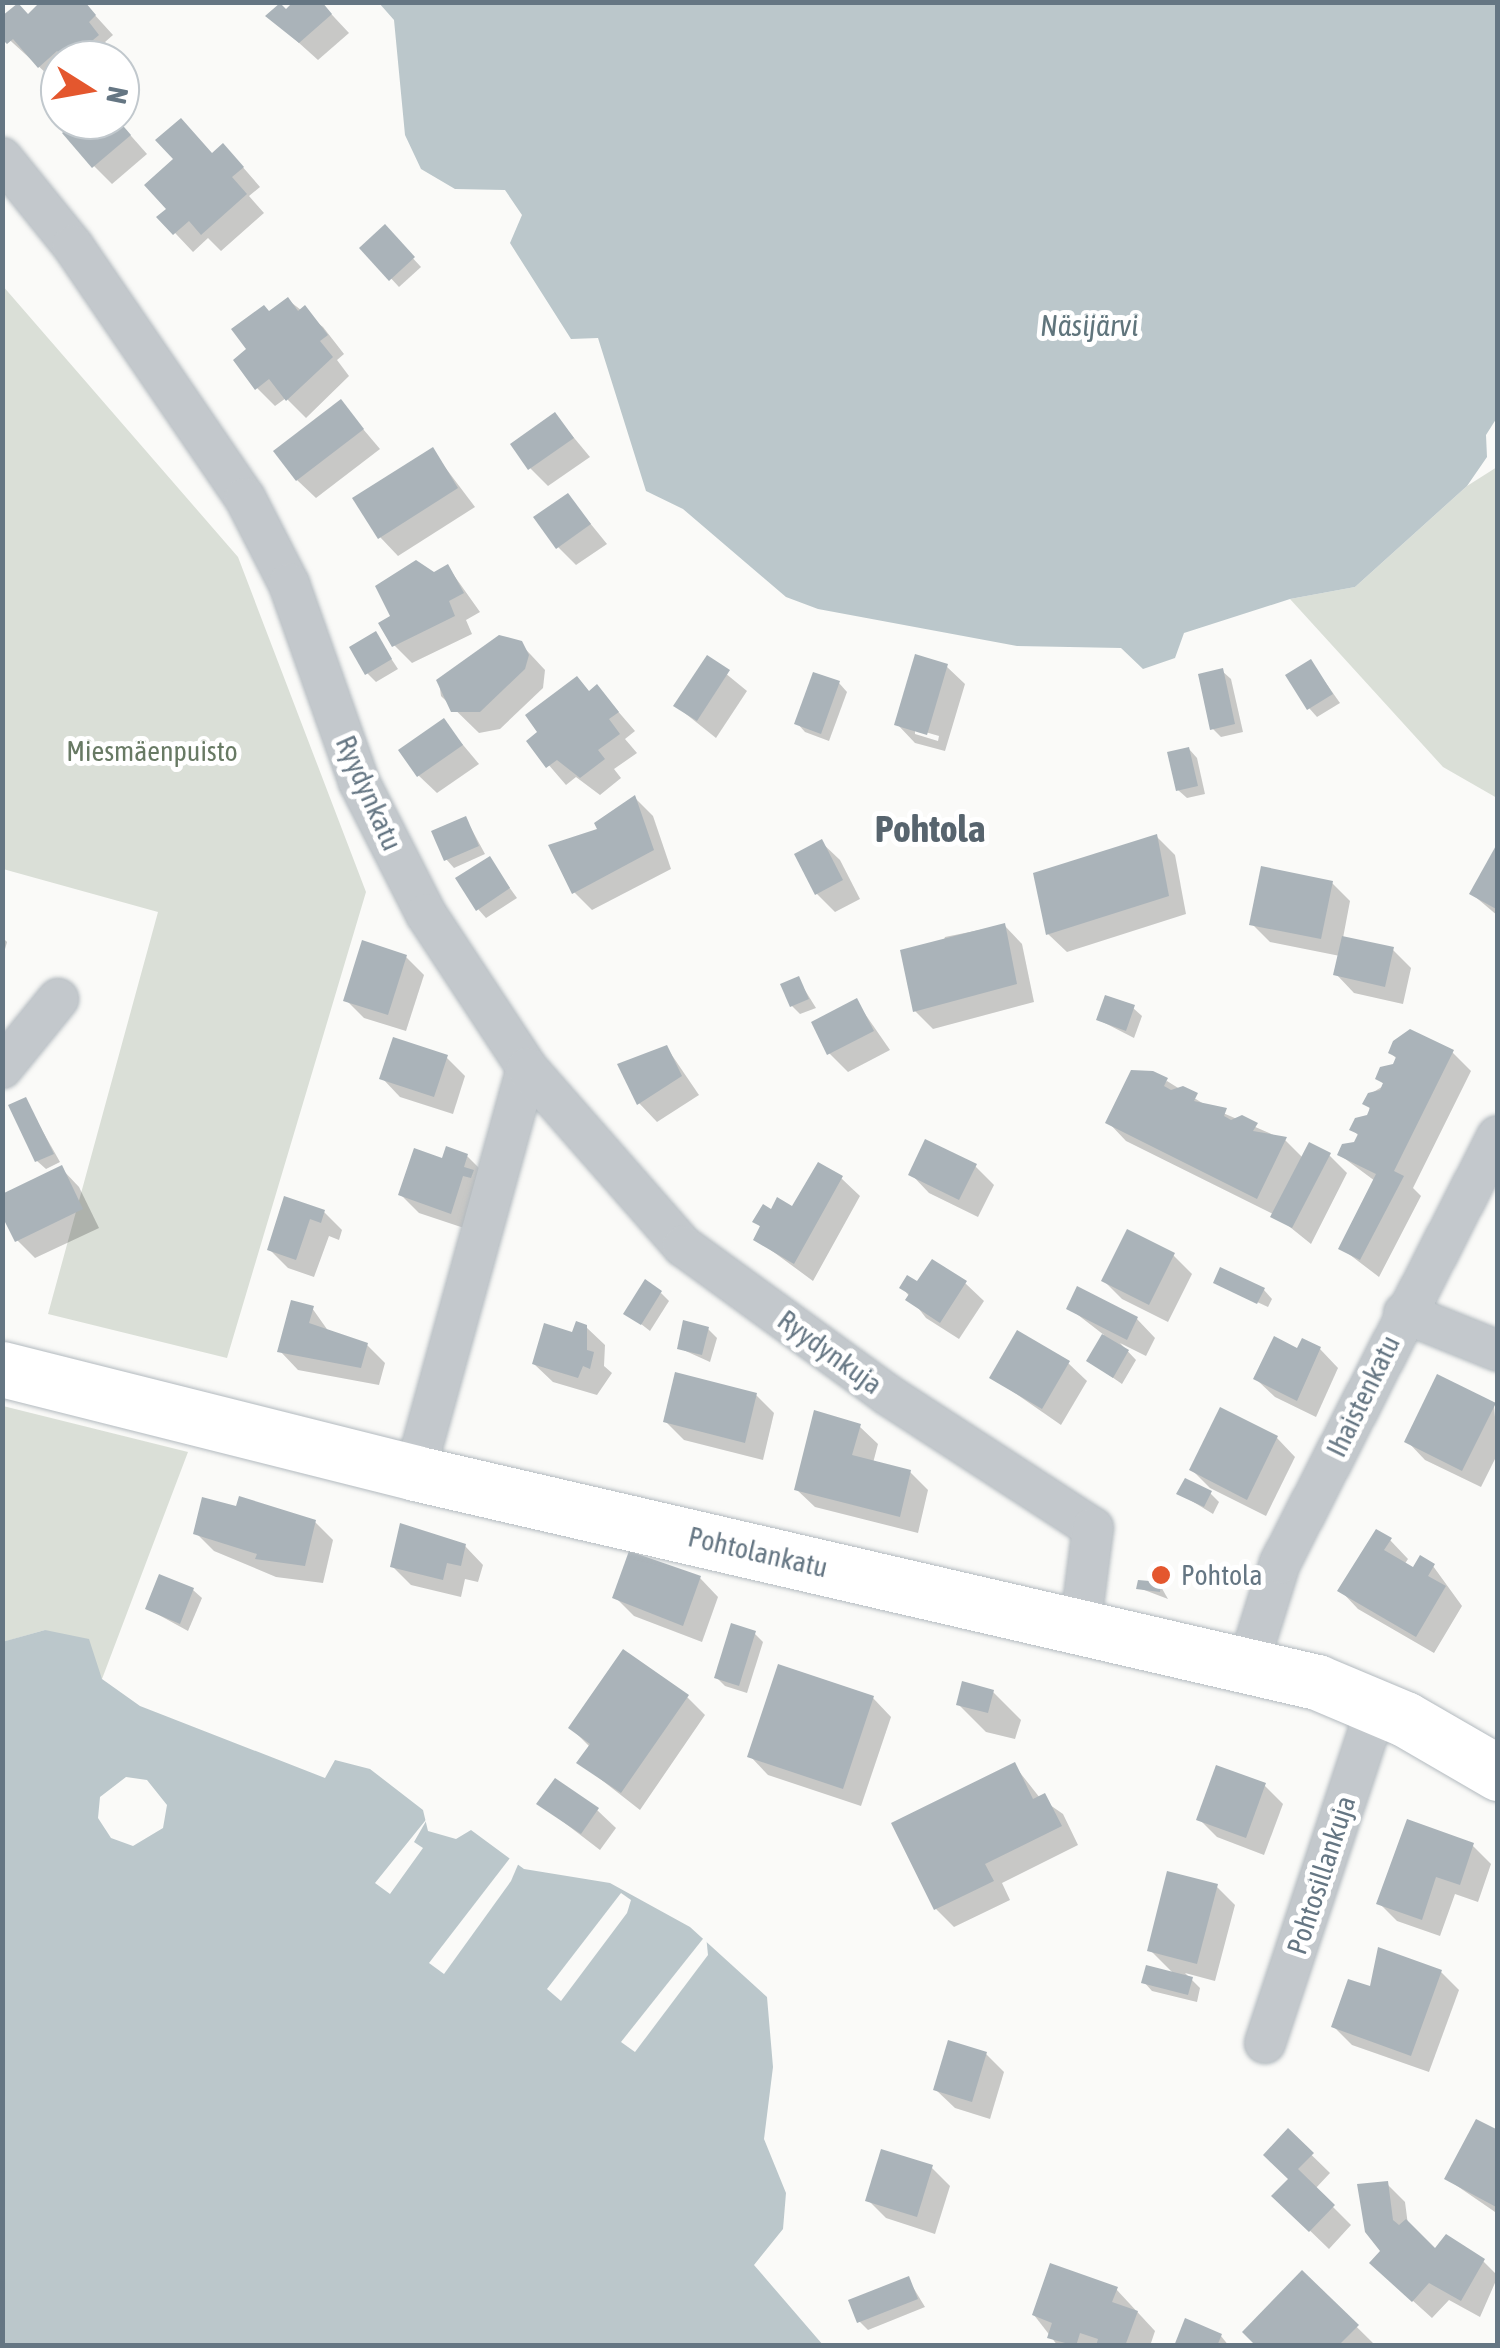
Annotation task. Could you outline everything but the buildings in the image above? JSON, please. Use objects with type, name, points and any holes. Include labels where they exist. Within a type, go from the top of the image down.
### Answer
[{"type":"main road","name":"Pohtolankatu","points":[[2,1369],[415,1473],[1248,1665],[1377,1706],[1498,1773]]},
{"type":"street","name":"Ryydynkatu","points":[[2,158],[73,246],[245,498],[289,584],[359,782],[426,914],[526,1068]]},
{"type":"street","points":[[2,1068],[58,999]]},
{"type":"street","points":[[415,1473],[526,1068]]},
{"type":"street","name":"Ryydynkuja","points":[[526,1068],[684,1246],[888,1395],[1093,1528],[1080,1628]]},
{"type":"street","name":"Ihaistenkatu","points":[[1248,1665],[1280,1563],[1404,1313],[1498,1136]]},
{"type":"street","points":[[1404,1313],[1498,1351]]},
{"type":"street","name":"Pohtosillankuja","points":[[1266,2044],[1377,1706]]},
{"type":"green space","name":"Miesmäenpuisto","points":[[2,285],[238,557],[366,892],[227,1358],[48,1314],[158,912],[3,869]]},
{"type":"green space","points":[[1497,467],[1497,798],[1443,767],[1290,599],[1355,587],[1467,486]]},
{"type":"green space","points":[[3,1406],[188,1452],[102,1679],[45,1630],[3,1642]]},
{"type":"water","name":"Näsijärvi","points":[[379,3],[1497,3],[1498,416],[1486,435],[1487,457],[1467,486],[1355,587],[1290,599],[1184,633],[1175,658],[1143,669],[1121,648],[1017,646],[818,609],[786,597],[683,509],[646,491],[598,338],[571,339],[510,243],[522,215],[505,190],[455,189],[421,169],[405,135],[394,20]]},
{"type":"water","points":[[45,1630],[89,1639],[102,1679],[140,1706],[325,1778],[335,1760],[370,1769],[423,1810],[428,1831],[456,1839],[471,1830],[524,1869],[610,1883],[690,1927],[767,1997],[773,2067],[764,2139],[786,2193],[783,2229],[754,2265],[823,2345],[3,2345],[2,1642]],"holes":[[[126,1777],[147,1780],[167,1805],[163,1828],[133,1846],[111,1838],[98,1818],[100,1797]]]},
{"type":"pier","points":[[429,1816],[414,1842],[423,1848],[390,1894],[375,1883]]},
{"type":"pier","points":[[513,1854],[520,1860],[511,1881],[444,1974],[429,1963]]},
{"type":"pier","points":[[621,1893],[631,1900],[627,1913],[561,2001],[547,1989]]},
{"type":"pier","points":[[706,1935],[708,1955],[635,2052],[621,2042]]},
{"type":"place","name":"Pohtola","points":[[1161,1575]]},
{"type":"district","name":"Pohtola","points":[[930,829]]}]
